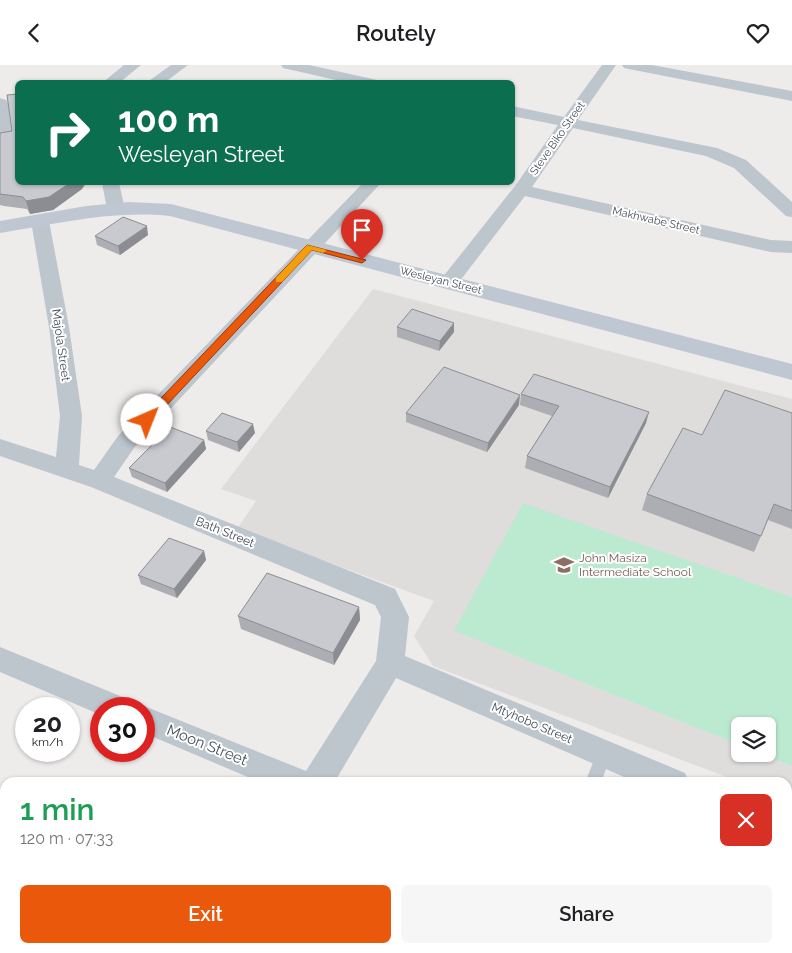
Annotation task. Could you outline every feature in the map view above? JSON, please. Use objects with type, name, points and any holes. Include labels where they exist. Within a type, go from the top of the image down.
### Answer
[{"type":"street","points":[[113,80],[134,65]]},
{"type":"street","points":[[158,80],[181,65]]},
{"type":"street","points":[[288,65],[358,80]]},
{"type":"street","name":"Steve Biko Street","points":[[449,282],[521,190],[609,65]]},
{"type":"street","points":[[629,65],[792,96]]},
{"type":"street","points":[[0,103],[8,133]]},
{"type":"street","points":[[515,112],[711,152],[740,164],[792,212]]},
{"type":"street","points":[[110,185],[116,209]]},
{"type":"street","points":[[100,481],[112,460],[126,442],[370,185]]},
{"type":"street","name":"Makhwabe Street","points":[[521,190],[771,246],[792,247]]},
{"type":"street","name":"Wesleyan Street","points":[[0,227],[116,209],[152,207],[170,209],[792,372]]},
{"type":"street","name":"Majola Street","points":[[40,221],[59,327],[70,416],[67,470]]},
{"type":"street","name":"Bath Street","points":[[0,447],[100,481],[385,597],[395,617],[390,663]]},
{"type":"street","points":[[0,659],[91,697]]},
{"type":"street","points":[[320,777],[390,663]]},
{"type":"street","name":"Mtyhobo Street","points":[[390,663],[660,777]]},
{"type":"street","name":"Moon Street","points":[[155,724],[284,777]]},
{"type":"lane","points":[[595,777],[604,753]]},
{"type":"shaded area","name":"John Masiza Intermediate School","points":[[373,289],[792,399],[792,777],[727,777],[433,666],[414,636],[434,601],[237,529],[256,501],[221,489]]},
{"type":"green space","points":[[523,503],[792,597],[792,766],[776,760],[776,717],[731,717],[731,741],[454,631]]},
{"type":"building","points":[[15,94],[15,185],[67,185],[49,197],[26,201],[23,197],[0,194],[0,133],[12,131],[7,95]]},
{"type":"building","points":[[123,217],[147,226],[118,246],[95,236]]},
{"type":"building","points":[[412,309],[454,323],[440,341],[397,327]]},
{"type":"building","points":[[444,367],[520,395],[488,443],[406,413]]},
{"type":"building","points":[[534,374],[649,412],[610,487],[527,456],[559,406],[521,394]]},
{"type":"building","points":[[725,390],[792,413],[792,511],[774,504],[761,536],[647,494],[683,428],[702,435]]},
{"type":"building","points":[[222,413],[253,424],[237,442],[206,431]]},
{"type":"building","points":[[170,427],[204,440],[165,483],[129,468]]},
{"type":"building","points":[[169,538],[204,551],[174,589],[138,575]]},
{"type":"building","points":[[267,573],[359,607],[333,653],[238,616]]},
{"type":"slow traffic","points":[[279,280],[310,247],[323,250]]},
{"type":"place","name":"John Masiza Intermediate School","points":[[564,565]]},
{"type":"route","points":[[147,420],[310,247],[362,260]]}]
